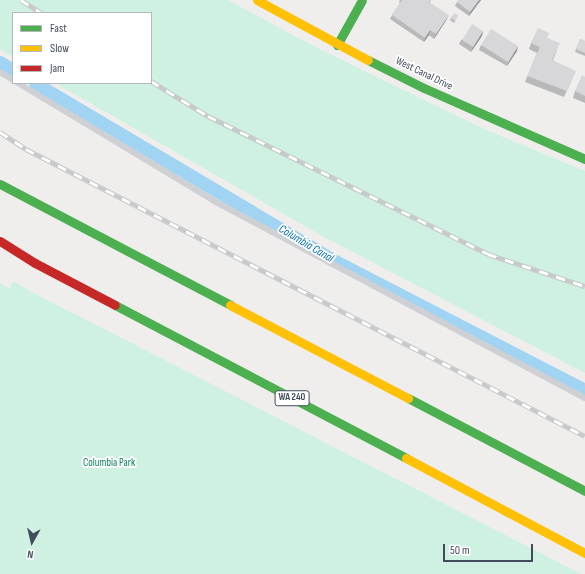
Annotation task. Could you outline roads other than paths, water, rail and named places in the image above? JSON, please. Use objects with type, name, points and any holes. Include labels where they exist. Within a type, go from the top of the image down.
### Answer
[{"type":"main road","name":"West Canal Drive","points":[[257,0],[337,45],[424,88],[585,159]]},
{"type":"main road","points":[[337,45],[362,0]]},
{"type":"main road","points":[[0,184],[585,491]]},
{"type":"main road","name":"WA 240","points":[[0,241],[35,263],[585,553]]},
{"type":"main road","points":[[226,375],[340,424]]},
{"type":"lane","points":[[0,72],[12,79]]},
{"type":"lane","points":[[20,84],[214,201],[585,398]]},
{"type":"waterway","name":"Columbia Canal","points":[[0,62],[12,69]]},
{"type":"waterway","name":"Columbia Canal","points":[[37,84],[335,261],[585,390]]},
{"type":"railway","points":[[21,0],[40,12]]},
{"type":"railway","points":[[152,82],[208,116],[488,254],[585,286]]},
{"type":"railway","points":[[0,132],[26,149],[585,436]]},
{"type":"park label","name":"Columbia Park","points":[[109,463]]}]
